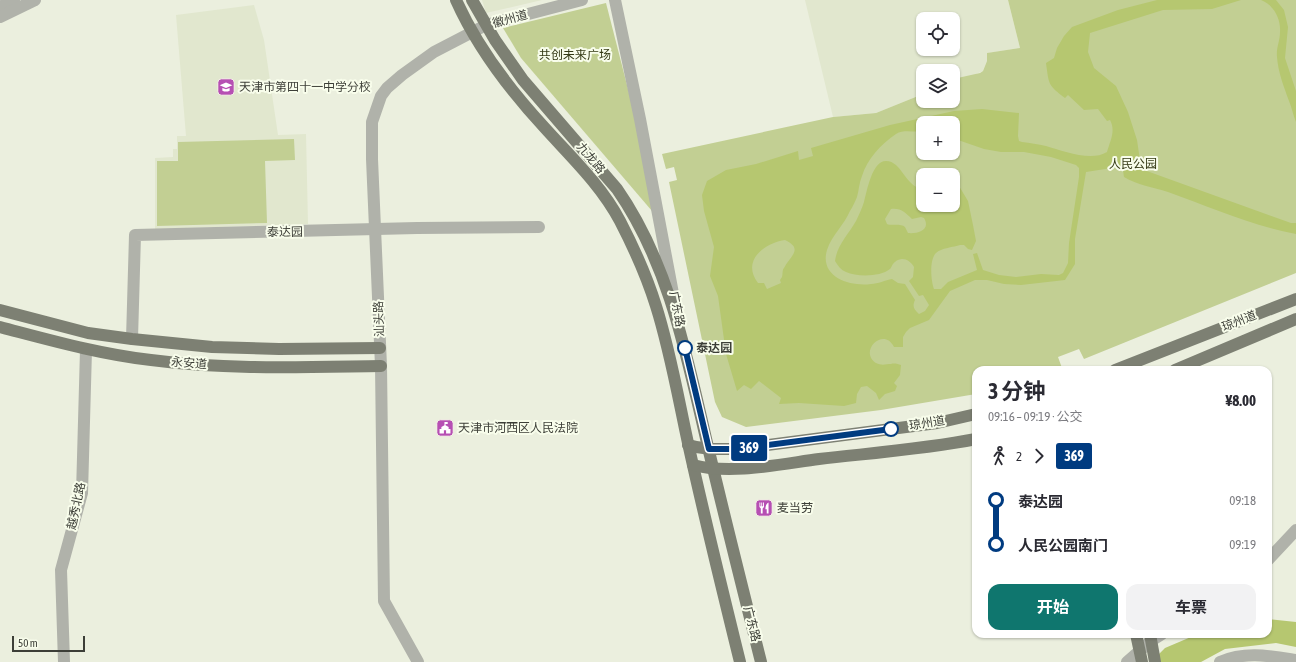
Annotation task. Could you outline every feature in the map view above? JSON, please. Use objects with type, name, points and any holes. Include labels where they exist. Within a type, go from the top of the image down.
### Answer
[{"type":"main road","name":"九龙路","points":[[456,0],[471,32],[492,63],[543,126],[595,184],[610,204],[646,276],[662,326]]},
{"type":"main road","name":"九龙路","points":[[472,0],[486,25],[523,80],[594,161],[627,204],[661,273],[681,332]]},
{"type":"main road","name":"琼州道","points":[[1125,366],[1296,299]]},
{"type":"main road","name":"永安道","points":[[0,310],[88,333],[132,339],[212,346],[279,349],[380,348]]},
{"type":"main road","name":"琼州道","points":[[1184,366],[1296,319]]},
{"type":"main road","name":"广东路","points":[[662,326],[688,444],[740,662]]},
{"type":"main road","name":"永安道","points":[[0,327],[86,350],[151,360],[218,366],[381,366]]},
{"type":"main road","name":"广东路","points":[[681,332],[761,662]]},
{"type":"main road","name":"琼州道","points":[[688,444],[709,449],[737,449],[937,423],[972,415]]},
{"type":"main road","name":"琼州道","points":[[714,469],[740,469],[972,440]]},
{"type":"main road","points":[[693,465],[714,469]]},
{"type":"main road","points":[[1137,638],[1141,657]]},
{"type":"main road","points":[[1151,641],[1155,662]]},
{"type":"street","points":[[0,7],[14,0]]},
{"type":"street","points":[[0,17],[35,0]]},
{"type":"street","name":"徽州道","points":[[486,25],[582,0]]},
{"type":"street","name":"广东路","points":[[615,0],[681,332]]},
{"type":"street","name":"汕头路","points":[[418,662],[384,601],[381,366],[372,159],[372,122],[381,96],[402,75],[434,52],[486,25]]},
{"type":"street","name":"泰达园","points":[[132,339],[135,235],[417,228],[539,227]]},
{"type":"street","name":"越秀北路","points":[[64,662],[61,570],[82,493],[86,350]]},
{"type":"street","points":[[1272,556],[1296,530]]},
{"type":"street","points":[[1127,662],[1141,657],[1151,641]]},
{"type":"street","points":[[1220,662],[1249,655],[1267,659],[1296,660]]},
{"type":"shaded area","points":[[482,0],[542,0],[486,13]]},
{"type":"shaded area","points":[[805,0],[1008,0],[1020,48],[988,53],[983,71],[974,75],[960,78],[960,64],[916,64],[916,97],[876,113],[833,117]]},
{"type":"shaded area","points":[[1157,0],[1241,0],[1212,9],[1163,10],[1090,33],[1088,52],[1094,68],[1116,86],[1128,112],[1137,140],[1141,167],[1144,170],[1291,223],[1296,223],[1296,234],[1280,231],[1231,216],[1168,192],[1134,182],[1124,177],[1123,170],[1120,167],[1086,172],[1075,239],[1075,264],[1065,280],[1021,285],[1004,284],[987,280],[975,280],[950,291],[929,320],[910,328],[906,332],[903,337],[903,347],[894,347],[890,341],[884,339],[874,343],[871,347],[871,358],[876,363],[882,365],[901,365],[900,375],[894,383],[897,386],[895,391],[885,394],[879,400],[876,393],[867,386],[861,387],[857,394],[856,403],[844,406],[799,403],[779,404],[781,398],[759,381],[751,389],[744,385],[737,391],[726,354],[718,296],[710,276],[714,247],[704,211],[702,195],[707,181],[726,170],[756,164],[798,151],[799,160],[813,156],[811,148],[890,125],[916,119],[916,131],[902,132],[890,138],[875,152],[867,164],[861,179],[855,202],[827,250],[826,259],[828,267],[832,273],[846,282],[863,285],[874,284],[892,279],[898,283],[905,284],[915,300],[914,308],[919,314],[925,311],[929,305],[923,295],[919,296],[909,281],[913,277],[914,267],[906,260],[900,259],[886,272],[875,275],[851,274],[840,268],[835,261],[840,245],[856,221],[860,212],[874,171],[881,162],[886,161],[896,165],[912,184],[916,186],[916,212],[960,212],[960,188],[968,201],[976,241],[972,250],[968,249],[964,245],[960,245],[938,251],[936,253],[932,260],[931,276],[934,289],[941,289],[948,282],[977,270],[973,254],[977,253],[983,270],[999,275],[1016,277],[1041,274],[1059,275],[1063,273],[1068,263],[1069,243],[1079,168],[1076,165],[1051,157],[1024,152],[1001,152],[984,149],[960,141],[960,116],[931,116],[954,111],[982,109],[1019,113],[1019,141],[1085,156],[1100,155],[1107,152],[1112,132],[1112,124],[1110,120],[1107,121],[1098,109],[1084,110],[1068,95],[1065,98],[1050,84],[1046,63],[1054,58],[1057,48],[1064,36],[1072,27],[1118,10]],"holes":[[[891,209],[903,211],[912,219],[921,217],[924,218],[926,222],[925,228],[916,233],[908,233],[903,226],[887,224],[885,219]],[[785,240],[794,246],[794,253],[783,269],[780,280],[781,283],[767,289],[764,283],[758,283],[753,275],[752,267],[754,261],[757,254],[763,249]]]},
{"type":"shaded area","points":[[1261,0],[1276,0],[1284,10],[1288,27],[1285,58],[1296,91],[1296,122],[1278,63],[1277,54],[1280,27],[1278,17],[1270,5]]},
{"type":"shaded area","name":"天津市第四十一中学分校","points":[[254,5],[264,40],[278,135],[306,134],[308,224],[155,229],[155,158],[173,157],[173,149],[177,149],[177,136],[186,136],[176,15]]},
{"type":"shaded area","points":[[1272,619],[1296,622],[1296,647],[1276,643],[1225,649],[1201,662],[1151,662],[1165,648],[1189,638],[1272,638]]},
{"type":"green space","name":"人民公园","points":[[1008,0],[1296,0],[1296,273],[1084,359],[1079,349],[1058,357],[1061,366],[972,366],[972,395],[881,410],[746,427],[722,417],[715,402],[669,182],[677,180],[674,167],[666,169],[662,154],[833,117],[876,113],[916,97],[916,108],[960,108],[960,77],[980,73],[983,71],[987,61],[987,53],[1020,48]]},
{"type":"green space","name":"共创未来广场","points":[[606,3],[639,132],[652,211],[521,58],[503,28]]},
{"type":"green space","points":[[294,139],[295,160],[265,161],[267,223],[157,226],[157,161],[178,161],[178,142]]},
{"type":"bus line","name":"369","points":[[685,348],[709,449],[737,449],[891,429]]},
{"type":"place","name":"天津市第四十一中学分校","points":[[226,87]]},
{"type":"place","name":"泰达园","points":[[685,348]]},
{"type":"place","name":"天津市河西区人民法院","points":[[445,428]]},
{"type":"place","name":"麦当劳","points":[[764,508]]}]
